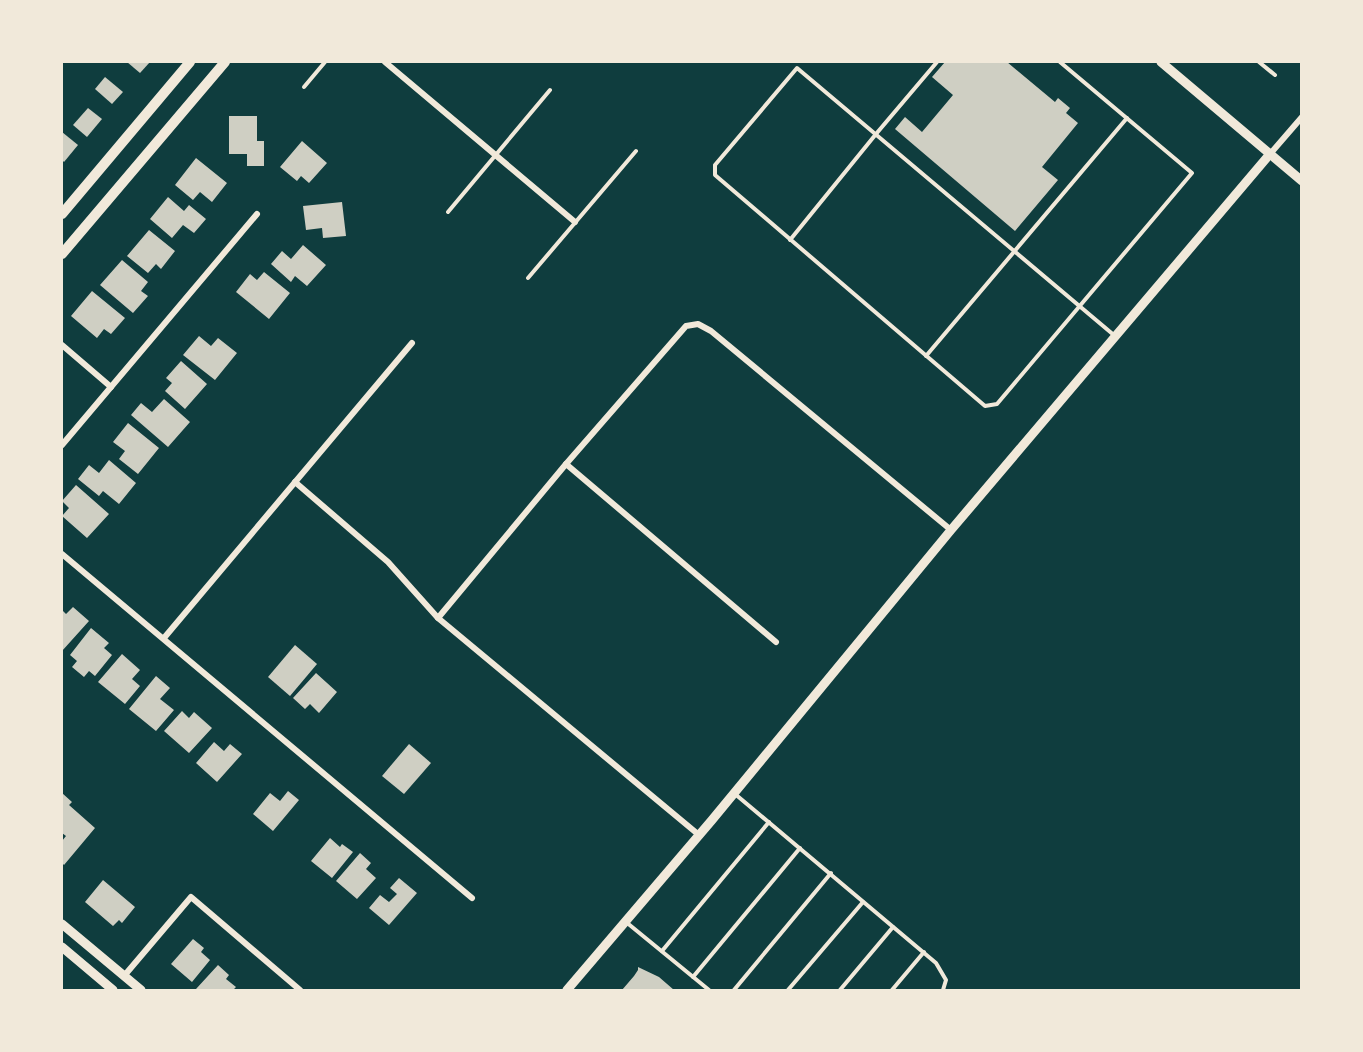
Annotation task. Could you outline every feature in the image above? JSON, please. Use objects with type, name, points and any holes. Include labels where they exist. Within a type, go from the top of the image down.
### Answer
[{"type":"main road","points":[[62,214],[190,62]]},
{"type":"main road","points":[[62,254],[225,62]]},
{"type":"street","points":[[385,62],[575,222]]},
{"type":"street","points":[[1161,62],[1302,181]]},
{"type":"street","points":[[567,990],[699,835],[951,530],[1302,117]]},
{"type":"street","points":[[62,445],[257,214]]},
{"type":"street","points":[[438,618],[566,464],[686,326],[698,324],[711,331],[951,530]]},
{"type":"street","points":[[164,638],[412,343]]},
{"type":"street","points":[[62,345],[111,387]]},
{"type":"street","points":[[566,464],[776,642]]},
{"type":"street","points":[[295,482],[388,562],[438,618],[699,835]]},
{"type":"street","points":[[62,554],[472,898]]},
{"type":"street","points":[[124,976],[191,897],[300,990]]},
{"type":"street","points":[[62,924],[141,990]]},
{"type":"street","points":[[62,947],[113,990]]},
{"type":"lane","points":[[304,87],[325,62]]},
{"type":"lane","points":[[790,240],[937,62]]},
{"type":"lane","points":[[1060,62],[1192,172],[1080,306],[997,404],[985,406],[715,176],[715,165],[796,68],[876,134],[1080,306],[1116,336]]},
{"type":"lane","points":[[1259,62],[1275,75]]},
{"type":"lane","points":[[448,212],[550,90]]},
{"type":"lane","points":[[926,356],[1127,118]]},
{"type":"lane","points":[[528,278],[636,151]]},
{"type":"lane","points":[[734,793],[936,963],[946,980],[943,990]]},
{"type":"lane","points":[[662,951],[769,822]]},
{"type":"lane","points":[[693,977],[800,848]]},
{"type":"lane","points":[[734,990],[831,873]]},
{"type":"lane","points":[[788,990],[863,902]]},
{"type":"lane","points":[[626,921],[708,990]]},
{"type":"lane","points":[[840,990],[893,927]]},
{"type":"lane","points":[[892,990],[924,952]]},
{"type":"building","points":[[127,62],[150,62],[140,73]]},
{"type":"building","points":[[945,62],[1007,62],[1055,102],[1058,98],[1070,108],[1066,113],[1078,123],[1042,167],[1058,180],[1015,231],[895,129],[905,117],[922,132],[953,95],[932,77]]},
{"type":"building","points":[[105,77],[123,92],[112,104],[95,89]]},
{"type":"building","points":[[88,108],[102,119],[87,137],[73,125]]},
{"type":"building","points":[[229,116],[257,116],[257,141],[264,141],[264,166],[247,166],[247,154],[229,154]]},
{"type":"building","points":[[62,132],[78,145],[64,162],[62,160]]},
{"type":"building","points":[[302,141],[327,163],[309,183],[301,176],[297,181],[280,167]]},
{"type":"building","points":[[196,158],[227,183],[212,202],[200,192],[193,200],[175,185]]},
{"type":"building","points":[[168,197],[184,211],[189,205],[206,219],[194,233],[183,225],[172,238],[150,219]]},
{"type":"building","points":[[342,202],[346,236],[323,238],[322,228],[306,230],[303,206]]},
{"type":"building","points":[[149,230],[175,251],[161,269],[156,264],[148,273],[127,256]]},
{"type":"building","points":[[303,245],[326,265],[307,286],[295,276],[291,282],[271,264],[282,251],[291,259]]},
{"type":"building","points":[[122,260],[148,282],[141,291],[148,296],[133,313],[100,285]]},
{"type":"building","points":[[264,272],[290,293],[269,319],[236,292],[250,274],[257,280]]},
{"type":"building","points":[[92,291],[125,318],[111,334],[104,329],[97,338],[71,316]]},
{"type":"building","points":[[199,336],[211,346],[218,338],[237,353],[215,380],[183,355]]},
{"type":"building","points":[[181,361],[207,384],[185,409],[165,391],[172,383],[166,378]]},
{"type":"building","points":[[164,399],[190,422],[168,447],[131,415],[141,403],[152,412]]},
{"type":"building","points":[[128,423],[159,448],[138,474],[119,459],[125,451],[113,442]]},
{"type":"building","points":[[109,460],[136,483],[119,504],[103,491],[99,496],[78,479],[89,465],[99,473]]},
{"type":"building","points":[[76,485],[109,514],[87,538],[62,516],[69,508],[62,501]]},
{"type":"building","points":[[73,607],[89,621],[62,651],[62,610],[66,614]]},
{"type":"building","points":[[91,628],[109,643],[104,648],[112,655],[95,676],[89,671],[84,677],[72,667],[77,661],[70,655]]},
{"type":"building","points":[[295,645],[317,664],[290,696],[268,677]]},
{"type":"building","points":[[122,654],[140,670],[132,679],[140,686],[125,704],[98,682]]},
{"type":"building","points":[[316,673],[337,692],[319,713],[310,704],[305,709],[293,698]]},
{"type":"building","points":[[156,676],[170,688],[160,699],[174,710],[156,731],[129,709]]},
{"type":"building","points":[[182,711],[189,718],[194,712],[212,728],[189,753],[164,731]]},
{"type":"building","points":[[214,742],[224,751],[230,744],[242,754],[217,782],[196,763]]},
{"type":"building","points":[[409,744],[431,763],[404,794],[382,776]]},
{"type":"building","points":[[288,791],[299,800],[273,831],[253,814],[270,793],[280,801]]},
{"type":"building","points":[[62,793],[72,802],[69,805],[95,828],[64,865],[62,863],[62,841],[66,836],[62,833]]},
{"type":"building","points":[[330,838],[340,847],[342,844],[353,852],[332,878],[311,861]]},
{"type":"building","points":[[360,853],[371,863],[366,869],[376,878],[357,899],[336,881]]},
{"type":"building","points":[[399,878],[417,893],[389,925],[369,908],[380,895],[389,902],[397,894],[390,888]]},
{"type":"building","points":[[103,880],[135,907],[122,923],[119,920],[113,926],[85,902]]},
{"type":"building","points":[[193,939],[204,948],[201,952],[210,960],[192,982],[171,964]]},
{"type":"building","points":[[218,965],[229,975],[226,979],[236,987],[233,990],[196,989]]},
{"type":"building","points":[[638,967],[659,977],[674,990],[622,990],[634,976]]}]
